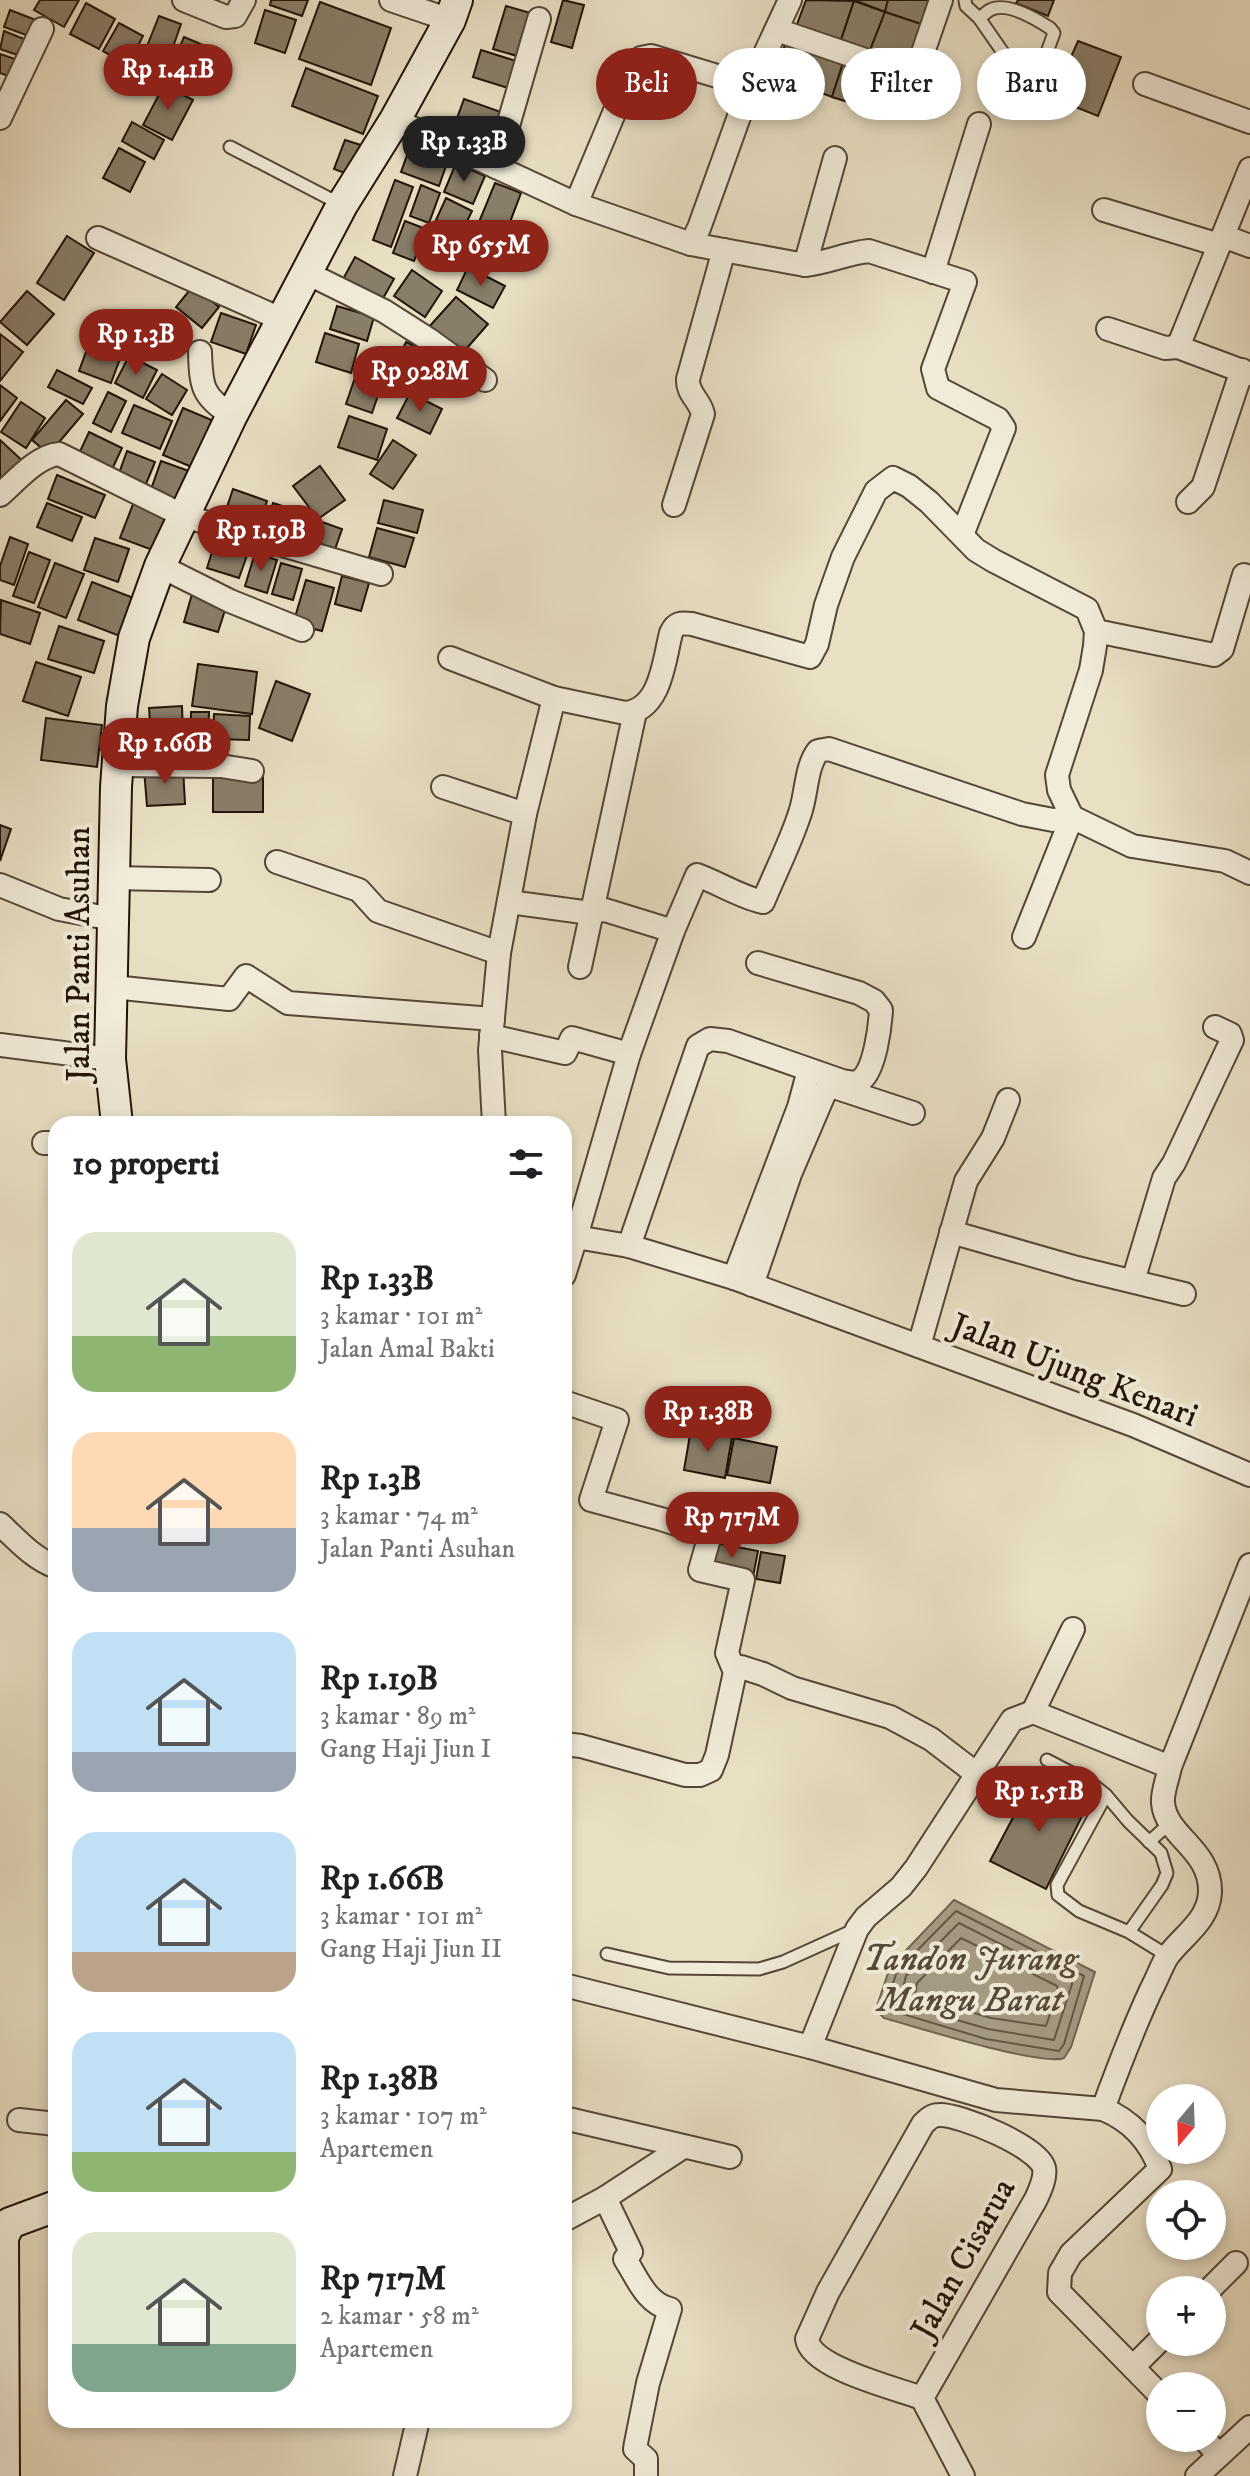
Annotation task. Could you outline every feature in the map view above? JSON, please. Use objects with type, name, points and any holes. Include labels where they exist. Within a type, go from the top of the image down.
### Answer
[{"type":"street","points":[[184,0],[226,17],[235,16],[244,0]]},
{"type":"street","points":[[391,0],[453,10]]},
{"type":"street","points":[[768,48],[790,0]]},
{"type":"street","points":[[925,48],[941,0]]},
{"type":"street","name":"Jalan Panti Asuhan","points":[[116,1116],[110,1059],[118,765],[122,706],[134,638],[160,566],[232,415],[342,205],[395,120],[453,10]]},
{"type":"street","points":[[496,167],[539,19]]},
{"type":"street","points":[[0,118],[42,29]]},
{"type":"street","points":[[777,30],[841,52]]},
{"type":"street","points":[[576,204],[635,63],[651,56],[713,75]]},
{"type":"street","points":[[1145,84],[1250,122]]},
{"type":"street","points":[[395,120],[576,204],[691,244],[805,265],[869,251],[965,282],[933,369],[938,388],[998,419],[1004,428],[962,535]]},
{"type":"street","points":[[691,244],[738,120]]},
{"type":"street","points":[[933,272],[979,124]]},
{"type":"street","points":[[805,265],[835,158]]},
{"type":"street","points":[[1178,347],[1250,169]]},
{"type":"street","points":[[1104,210],[1250,246]]},
{"type":"street","points":[[98,238],[283,320]]},
{"type":"street","points":[[674,505],[703,414],[687,387],[688,379],[724,250]]},
{"type":"street","points":[[307,273],[384,311],[485,380]]},
{"type":"street","points":[[1108,329],[1165,348],[1178,347],[1246,372],[1203,487],[1188,502]]},
{"type":"street","points":[[200,352],[201,384],[217,406],[232,415]]},
{"type":"street","points":[[0,495],[31,468],[53,454],[59,454],[184,516],[381,574]]},
{"type":"street","points":[[580,967],[635,712],[656,692],[674,626],[692,624],[810,657],[817,644],[826,605],[843,557],[876,491],[893,478],[929,502],[976,550],[1087,609],[1096,631],[1091,670],[1057,775],[1059,790],[1072,817],[1024,937]]},
{"type":"street","points":[[160,566],[230,601],[302,630]]},
{"type":"street","points":[[1096,631],[1214,655],[1222,649],[1244,575]]},
{"type":"street","points":[[450,658],[554,698],[625,713],[635,712]]},
{"type":"street","points":[[494,1116],[492,1027],[499,953],[525,814],[554,698]]},
{"type":"street","points":[[572,1250],[629,1054],[673,931],[697,875],[749,899],[763,902],[782,864],[800,815],[811,760],[818,751],[838,750],[1022,814],[1053,820],[1072,817],[1132,846],[1225,861],[1250,873]]},
{"type":"street","points":[[118,765],[221,766],[252,771]]},
{"type":"street","points":[[443,787],[525,814]]},
{"type":"street","points":[[277,862],[359,890],[378,911],[499,953]]},
{"type":"street","points":[[114,878],[209,880]]},
{"type":"street","points":[[0,885],[59,909],[113,919]]},
{"type":"street","points":[[509,902],[583,912],[605,910],[673,931]]},
{"type":"street","points":[[629,1246],[698,1046],[710,1039],[728,1041],[842,1081],[861,1080],[868,1069],[880,1031],[881,1010],[874,1001],[859,993],[758,963]]},
{"type":"street","points":[[113,987],[229,999],[246,976],[288,1003],[492,1027],[565,1053],[572,1038],[629,1054]]},
{"type":"street","points":[[1133,1281],[1164,1178],[1232,1040],[1230,1034],[1215,1027]]},
{"type":"street","points":[[0,1045],[110,1059]]},
{"type":"street","points":[[743,1281],[809,1070]]},
{"type":"street","points":[[743,1281],[828,1085],[913,1113]]},
{"type":"street","points":[[919,1346],[966,1181],[993,1138],[1008,1100]]},
{"type":"street","points":[[951,1232],[1184,1294]]},
{"type":"street","name":"Jalan Ujung Kenari","points":[[576,1237],[629,1246],[743,1281],[1133,1425],[1250,1475]]},
{"type":"street","points":[[572,1405],[617,1420],[591,1500],[710,1535],[700,1570],[743,1580],[727,1653],[735,1672],[711,1770],[685,1775],[572,1745]]},
{"type":"street","points":[[0,1524],[27,1550],[48,1564]]},
{"type":"street","points":[[1110,2112],[1135,2024],[1168,1956],[1191,1932],[1205,1911],[1210,1893],[1207,1872],[1195,1849],[1170,1823],[1163,1802],[1170,1767],[1250,1565]]},
{"type":"street","points":[[1033,1712],[1073,1629]]},
{"type":"street","points":[[735,1672],[741,1667],[792,1688],[890,1717],[931,1739],[978,1775]]},
{"type":"street","points":[[810,2047],[857,1929],[866,1917],[901,1887],[916,1868],[1012,1720],[1033,1712],[1170,1767]]},
{"type":"street","points":[[572,1987],[810,2047],[996,2100],[1110,2112],[1150,2144],[1160,2169],[1071,2254],[1058,2281],[1059,2292],[1146,2380]]},
{"type":"street","points":[[987,2129],[996,2100]]},
{"type":"street","name":"Jalan Cisarua","points":[[937,2114],[987,2129],[1024,2148],[1039,2160],[1044,2169],[1044,2180],[922,2398],[828,2365],[811,2352],[807,2339],[828,2292],[923,2124],[937,2114]]},
{"type":"street","points":[[19,2120],[48,2123]]},
{"type":"street","points":[[572,2120],[730,2157]]},
{"type":"street","points":[[572,2216],[683,2147]]},
{"type":"street","points":[[605,2198],[631,2252],[625,2259],[646,2295],[659,2307],[670,2309],[648,2383],[635,2449],[646,2459],[646,2476]]},
{"type":"street","points":[[4,2476],[3,2229],[48,2209]]},
{"type":"street","points":[[1223,2276],[1236,2263]]},
{"type":"street","points":[[1133,2367],[1146,2354]]},
{"type":"street","points":[[922,2398],[963,2476]]},
{"type":"street","points":[[1197,2476],[1250,2427]]},
{"type":"street","points":[[405,2476],[416,2428]]},
{"type":"street","points":[[1216,2452],[1219,2455]]},
{"type":"lane","points":[[965,0],[966,6],[979,18],[1011,64],[1030,74],[1043,63],[1054,33],[1050,28],[999,7],[979,18]]},
{"type":"lane","points":[[230,147],[342,205]]},
{"type":"lane","points":[[1047,1760],[1091,1783],[1106,1795],[1161,1853],[1167,1873],[1129,1932]]},
{"type":"lane","points":[[1106,1795],[1057,1885],[1058,1895],[1079,1911],[1129,1932],[1168,1956]]},
{"type":"lane","points":[[1149,1842],[1170,1823]]},
{"type":"lane","points":[[607,1954],[669,1968],[759,1969],[783,1962],[857,1929]]},
{"type":"water","name":"Tandon Jurang Mangu Barat","points":[[954,1900],[1095,1972],[1071,2047],[1064,2058],[1031,2057],[1005,2051],[884,2018],[879,2013],[877,2006],[890,1967]]},
{"type":"building","points":[[40,0],[79,0],[64,27],[34,10]]},
{"type":"building","points":[[271,0],[308,0],[302,16],[270,5]]},
{"type":"building","points":[[563,0],[584,5],[572,48],[551,42]]},
{"type":"building","points":[[806,0],[854,1],[840,43],[796,27]]},
{"type":"building","points":[[854,0],[888,0],[885,12]]},
{"type":"building","points":[[888,0],[932,0],[924,25],[885,12]]},
{"type":"building","points":[[1018,0],[1054,0],[1048,16],[1016,3]]},
{"type":"building","points":[[854,1],[885,12],[871,48],[854,48],[840,43]]},
{"type":"building","points":[[320,2],[391,28],[371,85],[299,59]]},
{"type":"building","points":[[86,3],[115,19],[99,49],[70,34]]},
{"type":"building","points":[[506,6],[537,15],[524,58],[493,49]]},
{"type":"building","points":[[10,10],[36,20],[29,36],[4,27]]},
{"type":"building","points":[[265,10],[296,20],[285,53],[255,43]]},
{"type":"building","points":[[885,12],[924,25],[914,48],[871,48]]},
{"type":"building","points":[[159,16],[181,24],[169,58],[146,49]]},
{"type":"building","points":[[119,23],[143,36],[128,65],[103,51]]},
{"type":"building","points":[[4,31],[29,41],[23,57],[0,49]]},
{"type":"building","points":[[184,37],[210,48],[199,75],[173,63]]},
{"type":"building","points":[[1078,41],[1121,57],[1098,116],[1086,111],[1086,48],[1075,48]]},
{"type":"building","points":[[786,42],[805,48],[784,48]]},
{"type":"building","points":[[481,50],[516,61],[508,88],[473,77]]},
{"type":"building","points":[[0,54],[21,61],[14,78],[0,73]]},
{"type":"building","points":[[825,54],[841,59],[832,97],[825,94]]},
{"type":"building","points":[[306,68],[378,96],[363,134],[292,106]]},
{"type":"building","points":[[841,69],[841,100],[832,97]]},
{"type":"building","points":[[164,85],[193,100],[172,140],[143,125]]},
{"type":"building","points":[[464,99],[501,112],[486,154],[449,140]]},
{"type":"building","points":[[132,122],[164,140],[154,159],[122,141]]},
{"type":"building","points":[[345,140],[367,147],[355,177],[334,169]]},
{"type":"building","points":[[410,147],[448,160],[439,186],[401,172]]},
{"type":"building","points":[[119,148],[145,162],[130,192],[103,178]]},
{"type":"building","points":[[456,163],[485,176],[473,204],[444,192]]},
{"type":"building","points":[[395,180],[413,187],[391,247],[373,240]]},
{"type":"building","points":[[495,183],[521,193],[504,238],[477,227]]},
{"type":"building","points":[[421,185],[440,193],[429,223],[410,216]]},
{"type":"building","points":[[446,198],[472,211],[462,232],[436,220]]},
{"type":"building","points":[[405,221],[426,229],[414,261],[393,253]]},
{"type":"building","points":[[435,227],[456,237],[444,262],[423,252]]},
{"type":"building","points":[[469,232],[502,250],[491,271],[458,254]]},
{"type":"building","points":[[67,236],[94,253],[64,300],[37,283]]},
{"type":"building","points":[[355,257],[394,279],[381,302],[342,281]]},
{"type":"building","points":[[468,267],[505,286],[493,308],[457,290]]},
{"type":"building","points":[[412,270],[442,291],[425,317],[394,296]]},
{"type":"building","points":[[193,286],[219,307],[202,328],[176,307]]},
{"type":"building","points":[[27,291],[54,314],[27,345],[0,322]]},
{"type":"building","points":[[456,297],[488,324],[460,356],[428,328]]},
{"type":"building","points":[[337,306],[374,317],[367,341],[330,329]]},
{"type":"building","points":[[221,313],[256,325],[246,354],[211,342]]},
{"type":"building","points":[[100,314],[132,326],[111,383],[79,371]]},
{"type":"building","points":[[325,333],[359,344],[351,373],[316,362]]},
{"type":"building","points":[[0,334],[23,352],[0,381]]},
{"type":"building","points":[[406,342],[432,354],[415,388],[389,375]]},
{"type":"building","points":[[129,356],[157,370],[143,398],[115,383]]},
{"type":"building","points":[[359,366],[385,375],[372,413],[346,404]]},
{"type":"building","points":[[57,370],[92,388],[83,404],[48,387]]},
{"type":"building","points":[[162,374],[187,390],[172,415],[146,399]]},
{"type":"building","points":[[0,385],[17,398],[0,421]]},
{"type":"building","points":[[108,392],[126,401],[111,432],[93,423]]},
{"type":"building","points":[[410,393],[442,409],[430,434],[397,418]]},
{"type":"building","points":[[66,400],[83,414],[49,454],[32,440]]},
{"type":"building","points":[[21,402],[45,418],[26,448],[1,432]]},
{"type":"building","points":[[134,405],[172,421],[160,449],[122,433]]},
{"type":"building","points":[[183,408],[214,421],[194,468],[163,455]]},
{"type":"building","points":[[349,416],[387,429],[377,460],[338,447]]},
{"type":"building","points":[[89,432],[122,448],[109,476],[76,460]]},
{"type":"building","points":[[0,440],[27,465],[0,491]]},
{"type":"building","points":[[393,440],[416,455],[393,489],[370,474]]},
{"type":"building","points":[[127,451],[155,462],[144,489],[117,479]]},
{"type":"building","points":[[161,461],[192,472],[179,507],[149,495]]},
{"type":"building","points":[[320,466],[345,500],[318,519],[293,486]]},
{"type":"building","points":[[57,475],[105,495],[95,518],[48,499]]},
{"type":"building","points":[[233,489],[267,501],[256,534],[222,522]]},
{"type":"building","points":[[135,499],[172,513],[158,552],[120,538]]},
{"type":"building","points":[[384,500],[423,510],[417,533],[378,523]]},
{"type":"building","points":[[47,503],[82,517],[72,541],[37,527]]},
{"type":"building","points":[[273,503],[308,514],[298,547],[262,535]]},
{"type":"building","points":[[322,522],[342,529],[332,558],[312,551]]},
{"type":"building","points":[[377,528],[414,538],[405,567],[369,557]]},
{"type":"building","points":[[217,536],[250,547],[239,578],[207,568]]},
{"type":"building","points":[[10,537],[28,544],[14,585],[0,580],[0,566]]},
{"type":"building","points":[[95,538],[129,549],[118,582],[84,570]]},
{"type":"building","points":[[29,552],[50,560],[34,603],[13,596]]},
{"type":"building","points":[[255,553],[277,560],[267,593],[245,586]]},
{"type":"building","points":[[55,563],[84,574],[66,618],[38,607]]},
{"type":"building","points":[[281,563],[302,569],[293,600],[272,594]]},
{"type":"building","points":[[342,576],[369,583],[361,611],[335,604]]},
{"type":"building","points":[[306,580],[334,588],[322,631],[293,624]]},
{"type":"building","points":[[92,582],[139,600],[125,638],[78,620]]},
{"type":"building","points":[[192,594],[227,604],[218,632],[184,622]]},
{"type":"building","points":[[1,600],[40,613],[30,644],[0,634]]},
{"type":"building","points":[[59,626],[104,641],[94,673],[48,659]]},
{"type":"building","points":[[36,662],[81,677],[68,716],[23,701]]},
{"type":"building","points":[[198,664],[257,672],[252,714],[192,706]]},
{"type":"building","points":[[276,681],[310,694],[292,741],[259,728]]},
{"type":"building","points":[[182,706],[183,736],[151,737],[149,708]]},
{"type":"building","points":[[191,712],[209,712],[208,738],[191,738]]},
{"type":"building","points":[[214,714],[250,716],[249,740],[213,739]]},
{"type":"building","points":[[46,718],[102,725],[97,767],[41,760]]},
{"type":"building","points":[[194,740],[196,762],[146,765],[144,743]]},
{"type":"building","points":[[183,767],[185,804],[147,806],[144,769]]},
{"type":"building","points":[[213,774],[263,775],[263,812],[213,812]]},
{"type":"building","points":[[0,825],[11,829],[0,861]]},
{"type":"building","points":[[691,1429],[732,1437],[725,1478],[684,1470]]},
{"type":"building","points":[[734,1438],[777,1447],[770,1483],[727,1475]]},
{"type":"building","points":[[711,1542],[758,1551],[753,1577],[706,1568]]},
{"type":"building","points":[[761,1552],[785,1556],[780,1583],[756,1579]]},
{"type":"building","points":[[1033,1780],[1087,1806],[1046,1889],[990,1861]]}]
